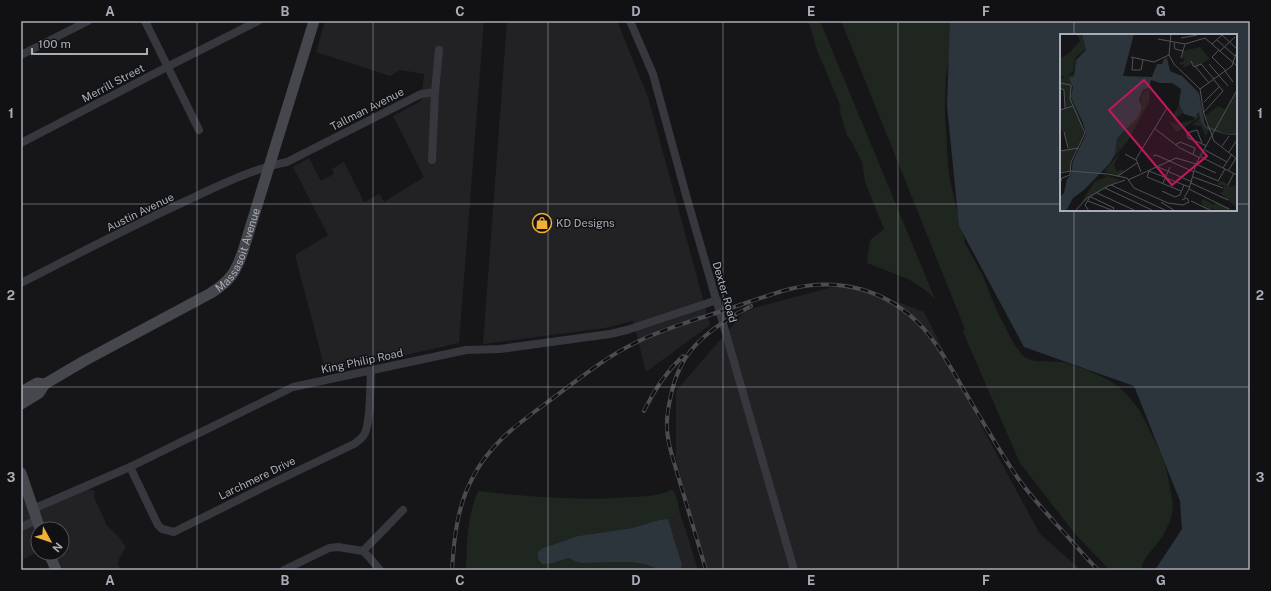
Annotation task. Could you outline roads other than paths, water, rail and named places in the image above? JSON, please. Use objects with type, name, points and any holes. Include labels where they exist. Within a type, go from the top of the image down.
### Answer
[{"type":"main road","name":"Massasoit Avenue","points":[[21,404],[42,391],[45,384],[84,361],[211,293],[229,280],[234,274],[240,260],[314,21]]},
{"type":"main road","name":"Massasoit Avenue","points":[[21,392],[38,383],[45,384]]},
{"type":"main road","points":[[21,473],[38,521]]},
{"type":"street","points":[[21,55],[88,21]]},
{"type":"street","points":[[145,21],[199,130]]},
{"type":"street","name":"Merrill Street","points":[[21,143],[258,21]]},
{"type":"street","name":"Dexter Road","points":[[630,21],[653,74],[743,397],[794,570]]},
{"type":"street","points":[[432,160],[435,92],[439,50]]},
{"type":"street","name":"Tallman Avenue","points":[[270,165],[287,162],[421,94],[435,92]]},
{"type":"street","name":"Austin Avenue","points":[[21,283],[174,207],[253,170],[270,165]]},
{"type":"street","name":"King Philip Road","points":[[33,509],[130,467],[288,388],[471,350],[500,349],[610,334],[627,330],[717,300]]},
{"type":"street","name":"Larchmere Drive","points":[[130,467],[158,525],[162,529],[174,532],[354,444],[365,434],[368,423],[371,370]]},
{"type":"street","points":[[363,552],[403,510]]},
{"type":"street","points":[[284,570],[329,548],[338,547],[363,552],[380,570]]},
{"type":"railway","points":[[452,570],[457,523],[467,490],[486,456],[513,428],[600,364],[642,339],[681,324],[786,290],[805,286],[824,285],[861,289],[878,295],[895,304],[910,315],[924,329],[944,356],[1018,478],[1040,506],[1098,570]]},
{"type":"railway","points":[[706,570],[669,444],[667,429],[668,409],[678,373],[686,356],[693,347],[711,331],[731,317],[751,306]]},
{"type":"railway","points":[[644,411],[661,382],[671,368],[683,356]]},
{"type":"place","name":"KD Designs","points":[[542,223]]}]
